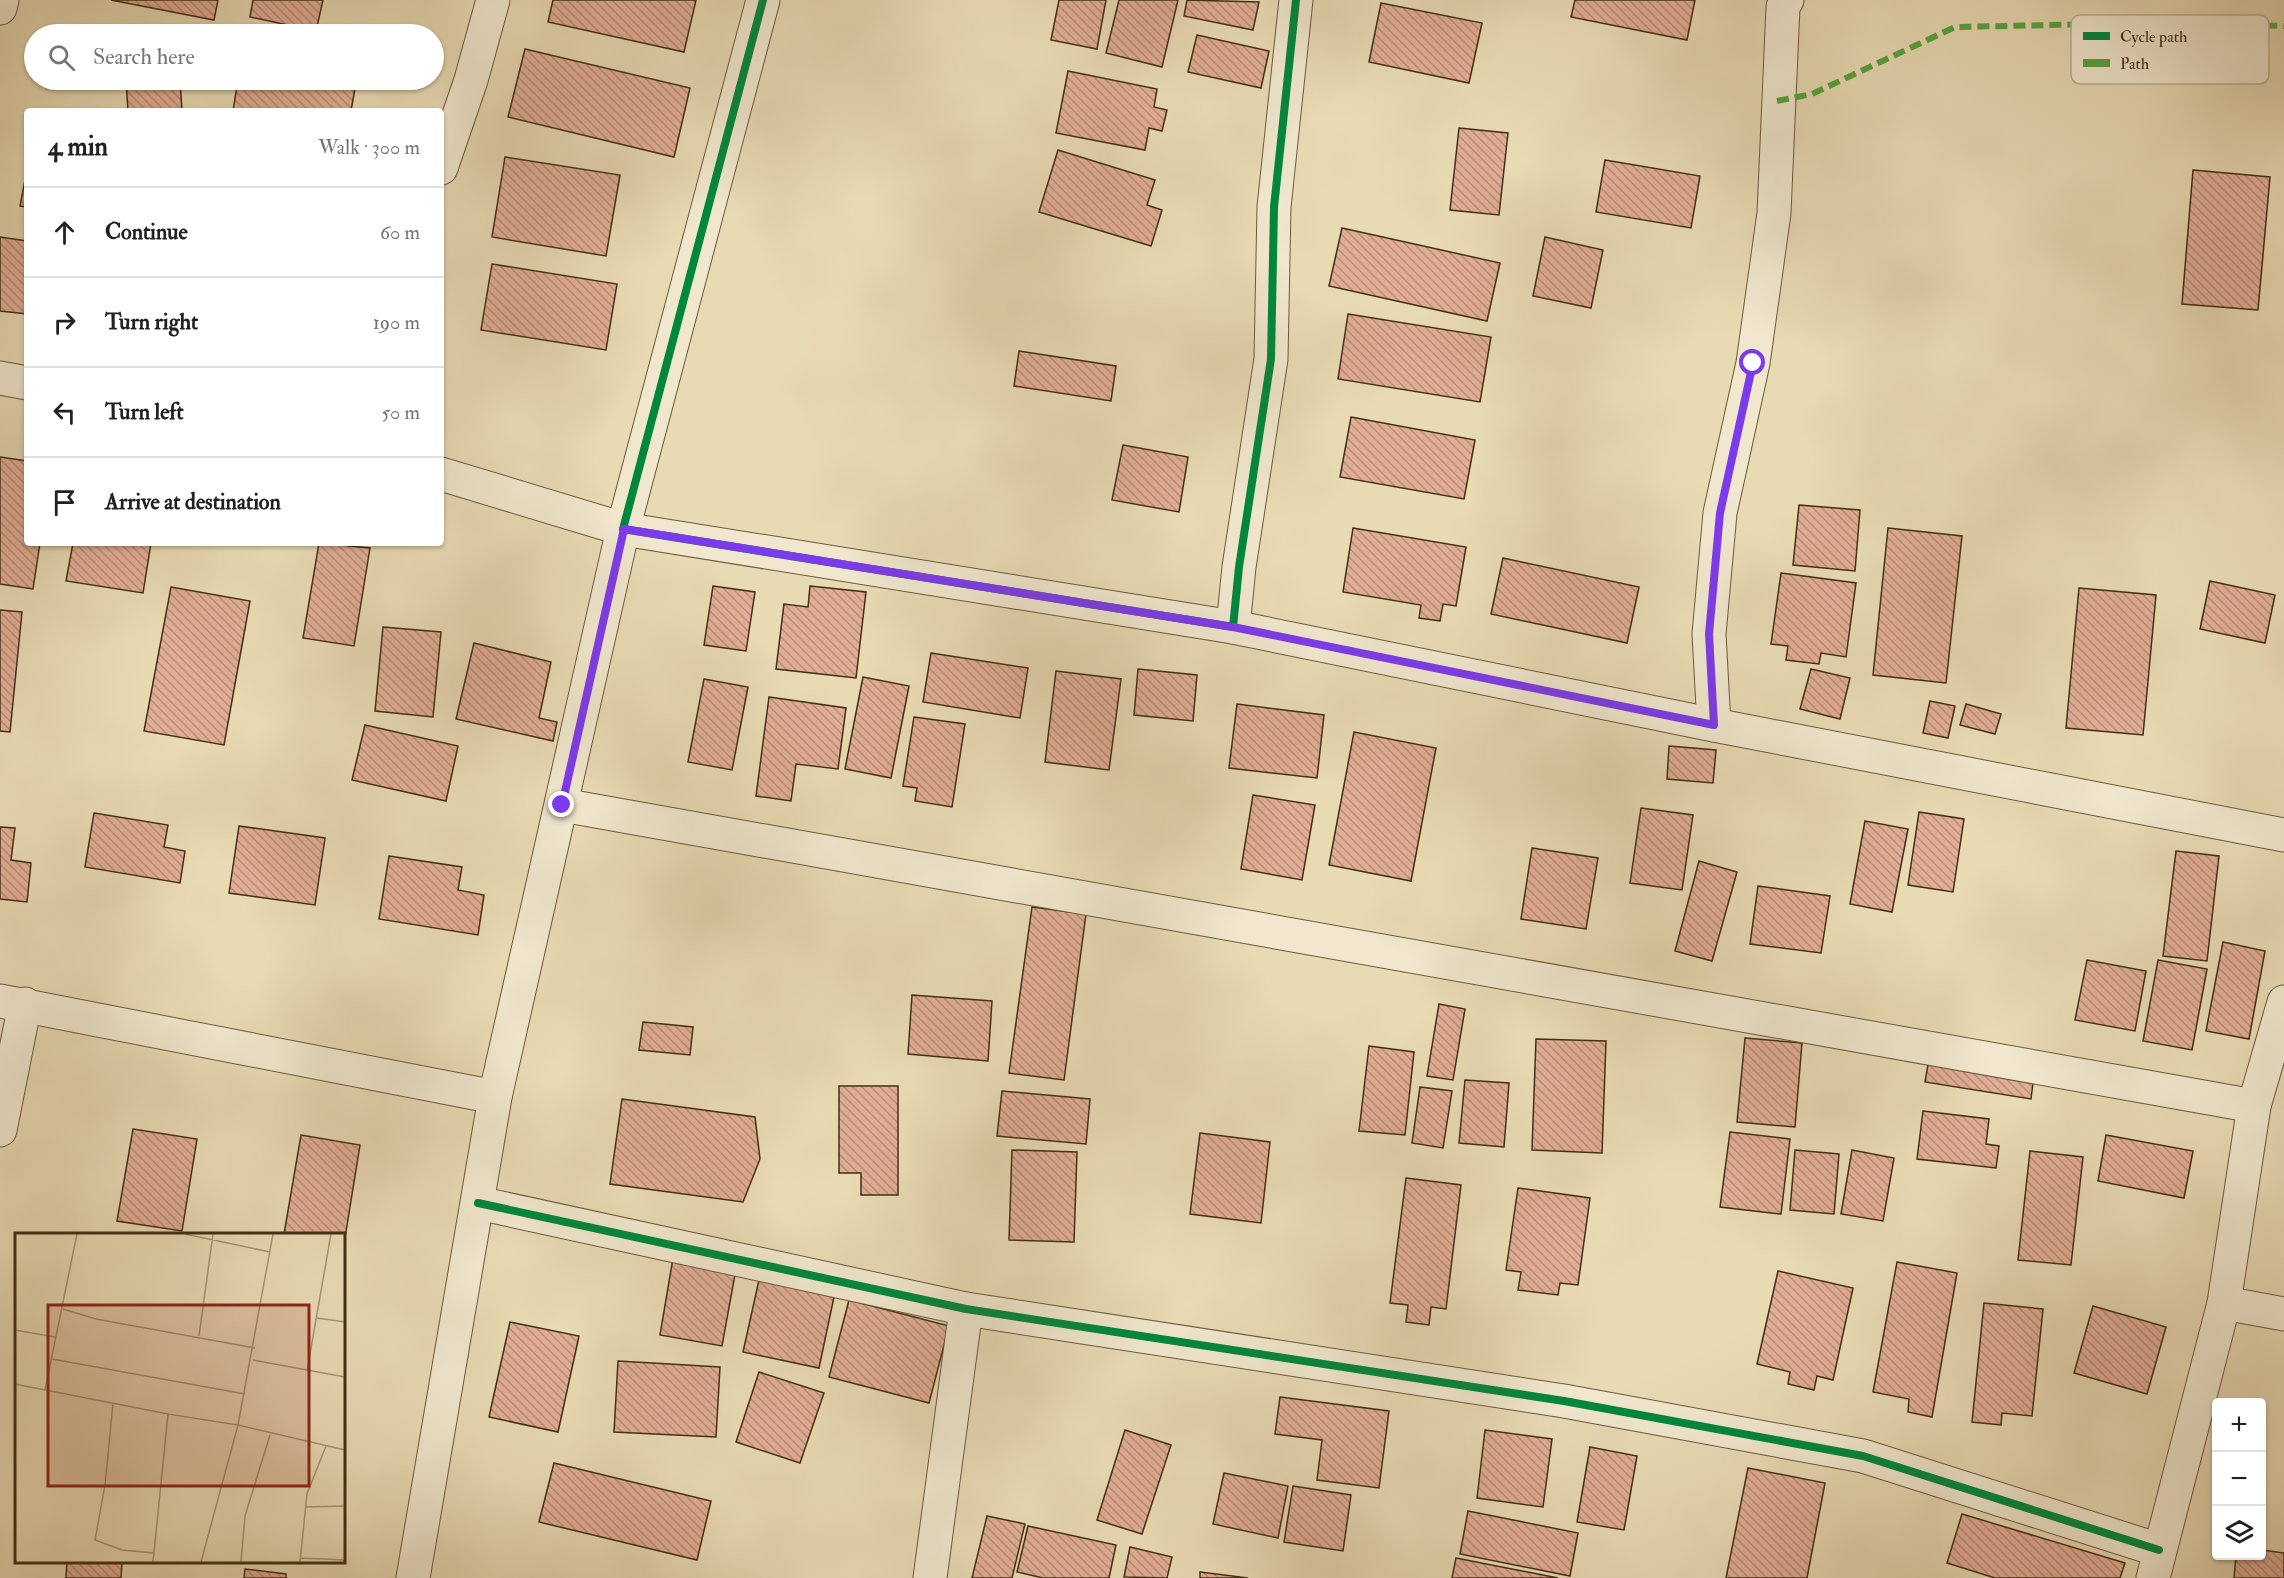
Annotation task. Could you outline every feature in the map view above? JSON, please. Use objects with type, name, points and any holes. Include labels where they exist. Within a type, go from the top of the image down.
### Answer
[{"type":"street","points":[[0,8],[2,0]]},
{"type":"street","points":[[444,159],[471,80],[493,0]]},
{"type":"street","points":[[413,1578],[495,1097],[624,529],[764,0]]},
{"type":"street","points":[[1233,627],[1239,567],[1271,359],[1274,207],[1296,0]]},
{"type":"street","points":[[1714,725],[1709,634],[1720,513],[1753,363],[1774,213],[1783,7],[1787,0]]},
{"type":"street","points":[[0,378],[24,382]]},
{"type":"street","points":[[444,475],[624,529],[1233,627],[1714,725],[2284,835]]},
{"type":"street","points":[[562,805],[2254,1106]]},
{"type":"street","points":[[0,1130],[12,1002],[495,1097]]},
{"type":"street","points":[[478,1203],[966,1309],[1564,1401],[1863,1456],[2156,1564],[2224,1303],[2254,1106],[2284,1002]]},
{"type":"street","points":[[2224,1303],[2284,1314]]},
{"type":"street","points":[[930,1578],[966,1309]]},
{"type":"building","points":[[111,0],[218,0],[214,20]]},
{"type":"building","points":[[253,0],[323,0],[318,24],[283,24],[250,17]]},
{"type":"building","points":[[553,0],[696,0],[684,52],[548,22]]},
{"type":"building","points":[[1059,0],[1106,0],[1097,49],[1051,40]]},
{"type":"building","points":[[1119,0],[1178,0],[1162,67],[1106,53]]},
{"type":"building","points":[[1187,0],[1259,2],[1253,30],[1184,16]]},
{"type":"building","points":[[1575,0],[1695,0],[1687,40],[1571,17]]},
{"type":"building","points":[[1381,3],[1482,23],[1469,83],[1369,62]]},
{"type":"building","points":[[1197,35],[1269,51],[1261,88],[1188,72]]},
{"type":"building","points":[[525,49],[690,88],[674,157],[508,117]]},
{"type":"building","points":[[1068,71],[1157,89],[1154,107],[1167,110],[1162,131],[1149,128],[1145,150],[1056,133]]},
{"type":"building","points":[[127,90],[181,90],[182,108],[128,108]]},
{"type":"building","points":[[236,90],[355,90],[352,108],[233,108]]},
{"type":"building","points":[[1459,128],[1508,133],[1499,215],[1450,210]]},
{"type":"building","points":[[1058,150],[1155,180],[1147,205],[1162,210],[1151,246],[1039,212]]},
{"type":"building","points":[[505,157],[620,175],[606,256],[492,237]]},
{"type":"building","points":[[1605,160],[1700,176],[1691,228],[1596,212]]},
{"type":"building","points":[[2193,170],[2270,177],[2258,310],[2182,304]]},
{"type":"building","points":[[24,185],[24,207],[20,206]]},
{"type":"building","points":[[1342,228],[1500,263],[1487,321],[1329,286]]},
{"type":"building","points":[[0,237],[24,241],[24,314],[0,311]]},
{"type":"building","points":[[1545,237],[1603,250],[1591,308],[1533,296]]},
{"type":"building","points":[[492,264],[617,284],[606,350],[481,330]]},
{"type":"building","points":[[1348,314],[1491,337],[1480,402],[1338,379]]},
{"type":"building","points":[[1019,351],[1116,366],[1111,401],[1014,386]]},
{"type":"building","points":[[1351,417],[1475,440],[1464,499],[1340,477]]},
{"type":"building","points":[[1123,445],[1188,457],[1179,512],[1112,500]]},
{"type":"building","points":[[0,457],[24,461],[24,546],[40,546],[33,589],[0,584]]},
{"type":"building","points":[[1799,505],[1860,510],[1855,571],[1793,565]]},
{"type":"building","points":[[1353,528],[1466,547],[1456,606],[1443,604],[1440,621],[1419,618],[1421,605],[1343,592]]},
{"type":"building","points":[[1888,528],[1962,536],[1946,683],[1873,675]]},
{"type":"building","points":[[72,546],[151,546],[143,593],[66,581]]},
{"type":"building","points":[[318,546],[370,548],[354,646],[303,638]]},
{"type":"building","points":[[1503,558],[1639,587],[1627,643],[1491,614]]},
{"type":"building","points":[[1781,573],[1856,583],[1846,657],[1821,653],[1819,664],[1786,660],[1788,646],[1771,644]]},
{"type":"building","points":[[2210,581],[2275,595],[2265,643],[2200,629]]},
{"type":"building","points":[[713,586],[755,592],[746,651],[704,645]]},
{"type":"building","points":[[810,586],[866,592],[856,678],[776,669],[784,604],[808,607]]},
{"type":"building","points":[[171,587],[250,601],[224,745],[144,731]]},
{"type":"building","points":[[2079,588],[2156,595],[2143,735],[2066,728]]},
{"type":"building","points":[[0,610],[22,612],[10,732],[0,731]]},
{"type":"building","points":[[383,627],[441,632],[433,717],[375,711]]},
{"type":"building","points":[[474,643],[551,662],[539,718],[557,722],[553,741],[456,719]]},
{"type":"building","points":[[931,653],[1028,668],[1020,718],[923,702]]},
{"type":"building","points":[[1138,669],[1197,675],[1193,721],[1134,715]]},
{"type":"building","points":[[1811,669],[1850,678],[1840,719],[1800,709]]},
{"type":"building","points":[[1056,671],[1121,679],[1109,770],[1045,762]]},
{"type":"building","points":[[863,677],[909,686],[891,778],[845,769]]},
{"type":"building","points":[[704,679],[748,687],[732,770],[688,762]]},
{"type":"building","points":[[769,697],[846,708],[838,769],[796,764],[791,801],[756,796]]},
{"type":"building","points":[[1930,701],[1955,706],[1948,738],[1923,733]]},
{"type":"building","points":[[1237,704],[1324,715],[1317,778],[1229,768]]},
{"type":"building","points":[[1966,704],[2001,714],[1995,734],[1960,725]]},
{"type":"building","points":[[914,717],[965,724],[952,807],[915,801],[917,788],[903,786]]},
{"type":"building","points":[[365,725],[458,746],[446,801],[352,780]]},
{"type":"building","points":[[1354,732],[1436,748],[1411,881],[1329,865]]},
{"type":"building","points":[[1669,746],[1716,750],[1713,783],[1667,779]]},
{"type":"building","points":[[1253,795],[1315,805],[1302,880],[1241,869]]},
{"type":"building","points":[[1641,808],[1693,815],[1682,890],[1630,883]]},
{"type":"building","points":[[1919,812],[1964,819],[1953,892],[1908,885]]},
{"type":"building","points":[[94,813],[168,825],[164,847],[185,851],[180,883],[85,867]]},
{"type":"building","points":[[1865,821],[1908,829],[1892,912],[1850,904]]},
{"type":"building","points":[[239,826],[325,838],[315,905],[229,893]]},
{"type":"building","points":[[0,827],[15,828],[11,860],[31,863],[27,902],[0,899]]},
{"type":"building","points":[[1532,848],[1598,858],[1586,929],[1521,919]]},
{"type":"building","points":[[2176,851],[2219,856],[2207,961],[2163,956]]},
{"type":"building","points":[[389,856],[462,867],[458,890],[484,895],[478,935],[379,919]]},
{"type":"building","points":[[1699,861],[1737,872],[1712,961],[1675,951]]},
{"type":"building","points":[[1758,886],[1830,896],[1821,953],[1750,944]]},
{"type":"building","points":[[1032,907],[1086,914],[1064,1080],[1009,1073]]},
{"type":"building","points":[[2223,942],[2265,951],[2249,1039],[2206,1031]]},
{"type":"building","points":[[2087,960],[2146,971],[2135,1031],[2075,1020]]},
{"type":"building","points":[[2158,960],[2207,969],[2192,1050],[2143,1041]]},
{"type":"building","points":[[912,995],[992,1001],[988,1061],[908,1054]]},
{"type":"building","points":[[1439,1004],[1465,1009],[1453,1080],[1427,1076]]},
{"type":"building","points":[[643,1022],[693,1027],[690,1055],[639,1050]]},
{"type":"building","points":[[1745,1038],[1802,1043],[1795,1127],[1737,1122]]},
{"type":"building","points":[[1536,1039],[1606,1041],[1602,1153],[1532,1150]]},
{"type":"building","points":[[1369,1046],[1414,1052],[1405,1135],[1359,1131]]},
{"type":"building","points":[[1929,1059],[2034,1075],[2031,1099],[1925,1082]]},
{"type":"building","points":[[1465,1080],[1509,1083],[1504,1147],[1459,1143]]},
{"type":"building","points":[[839,1086],[898,1086],[898,1195],[861,1195],[861,1173],[839,1173]]},
{"type":"building","points":[[1420,1087],[1452,1091],[1443,1148],[1412,1143]]},
{"type":"building","points":[[1002,1091],[1090,1099],[1086,1144],[997,1136]]},
{"type":"building","points":[[622,1099],[755,1117],[760,1159],[743,1202],[610,1184]]},
{"type":"building","points":[[1923,1111],[1989,1119],[1986,1144],[1999,1146],[1996,1168],[1917,1159]]},
{"type":"building","points":[[133,1129],[197,1139],[182,1231],[117,1221]]},
{"type":"building","points":[[1730,1132],[1790,1139],[1781,1214],[1720,1207]]},
{"type":"building","points":[[1200,1133],[1270,1142],[1261,1223],[1190,1214]]},
{"type":"building","points":[[301,1135],[360,1145],[345,1238],[345,1233],[284,1233]]},
{"type":"building","points":[[2106,1135],[2193,1151],[2184,1198],[2098,1181]]},
{"type":"building","points":[[1012,1150],[1077,1152],[1074,1242],[1009,1240]]},
{"type":"building","points":[[1795,1150],[1839,1154],[1834,1214],[1790,1210]]},
{"type":"building","points":[[1852,1150],[1894,1158],[1883,1221],[1841,1214]]},
{"type":"building","points":[[2030,1151],[2083,1157],[2071,1265],[2018,1260]]},
{"type":"building","points":[[1406,1178],[1461,1185],[1446,1309],[1431,1307],[1429,1325],[1406,1322],[1408,1305],[1390,1303]]},
{"type":"building","points":[[1518,1188],[1590,1198],[1578,1285],[1560,1283],[1558,1295],[1518,1290],[1521,1272],[1506,1270]]},
{"type":"building","points":[[673,1258],[736,1269],[722,1346],[660,1335]]},
{"type":"building","points":[[1897,1262],[1957,1273],[1932,1417],[1908,1412],[1909,1399],[1873,1392]]},
{"type":"building","points":[[1778,1271],[1853,1288],[1833,1380],[1817,1376],[1814,1390],[1788,1384],[1790,1372],[1757,1364]]},
{"type":"building","points":[[759,1280],[834,1297],[819,1368],[743,1352]]},
{"type":"building","points":[[849,1300],[949,1326],[929,1403],[829,1377]]},
{"type":"building","points":[[1984,1303],[2043,1309],[2032,1416],[2002,1413],[2001,1425],[1972,1422]]},
{"type":"building","points":[[2093,1306],[2166,1327],[2147,1394],[2074,1373]]},
{"type":"building","points":[[510,1322],[579,1336],[558,1432],[489,1417]]},
{"type":"building","points":[[618,1361],[720,1367],[716,1437],[614,1432]]},
{"type":"building","points":[[759,1372],[824,1393],[800,1463],[736,1442]]},
{"type":"building","points":[[1280,1397],[1389,1411],[1379,1488],[1317,1480],[1322,1440],[1275,1434]]},
{"type":"building","points":[[1125,1430],[1171,1445],[1142,1534],[1097,1520]]},
{"type":"building","points":[[1485,1430],[1552,1439],[1543,1507],[1477,1498]]},
{"type":"building","points":[[1590,1447],[1637,1456],[1624,1530],[1577,1522]]},
{"type":"building","points":[[554,1463],[711,1501],[697,1560],[539,1522]]},
{"type":"building","points":[[1748,1468],[1825,1483],[1807,1578],[1726,1578]]},
{"type":"building","points":[[1224,1473],[1288,1486],[1278,1538],[1213,1524]]},
{"type":"building","points":[[1293,1486],[1351,1495],[1343,1551],[1284,1542]]},
{"type":"building","points":[[1468,1511],[1578,1533],[1570,1576],[1460,1554]]},
{"type":"building","points":[[1962,1514],[2125,1563],[2120,1578],[1995,1578],[1947,1563]]},
{"type":"building","points":[[987,1516],[1025,1524],[1012,1578],[972,1578]]},
{"type":"building","points":[[1028,1526],[1116,1545],[1109,1578],[1043,1578],[1017,1572]]},
{"type":"building","points":[[1130,1547],[1172,1557],[1167,1578],[1124,1577]]},
{"type":"building","points":[[2266,1551],[2284,1553],[2284,1578],[2234,1578],[2236,1560],[2266,1560]]},
{"type":"building","points":[[1456,1558],[1558,1578],[1452,1578]]},
{"type":"building","points":[[67,1563],[122,1563],[121,1578],[66,1578]]},
{"type":"building","points":[[245,1569],[286,1574],[286,1578],[244,1578]]},
{"type":"building","points":[[1200,1572],[1248,1578],[1200,1578]]},
{"type":"marked path","points":[[1777,101],[1812,94],[1955,27],[2071,25]]},
{"type":"marked path","points":[[2269,26],[2284,26]]},
{"type":"cycle path","points":[[763,0],[623,529],[1233,627],[1239,567],[1271,359],[1274,207],[1296,0]]},
{"type":"cycle path","points":[[478,1203],[966,1309],[1564,1401],[1863,1456],[2159,1550]]},
{"type":"route","points":[[562,805],[624,529],[1233,627],[1714,725],[1709,634],[1720,513],[1753,363]]}]
